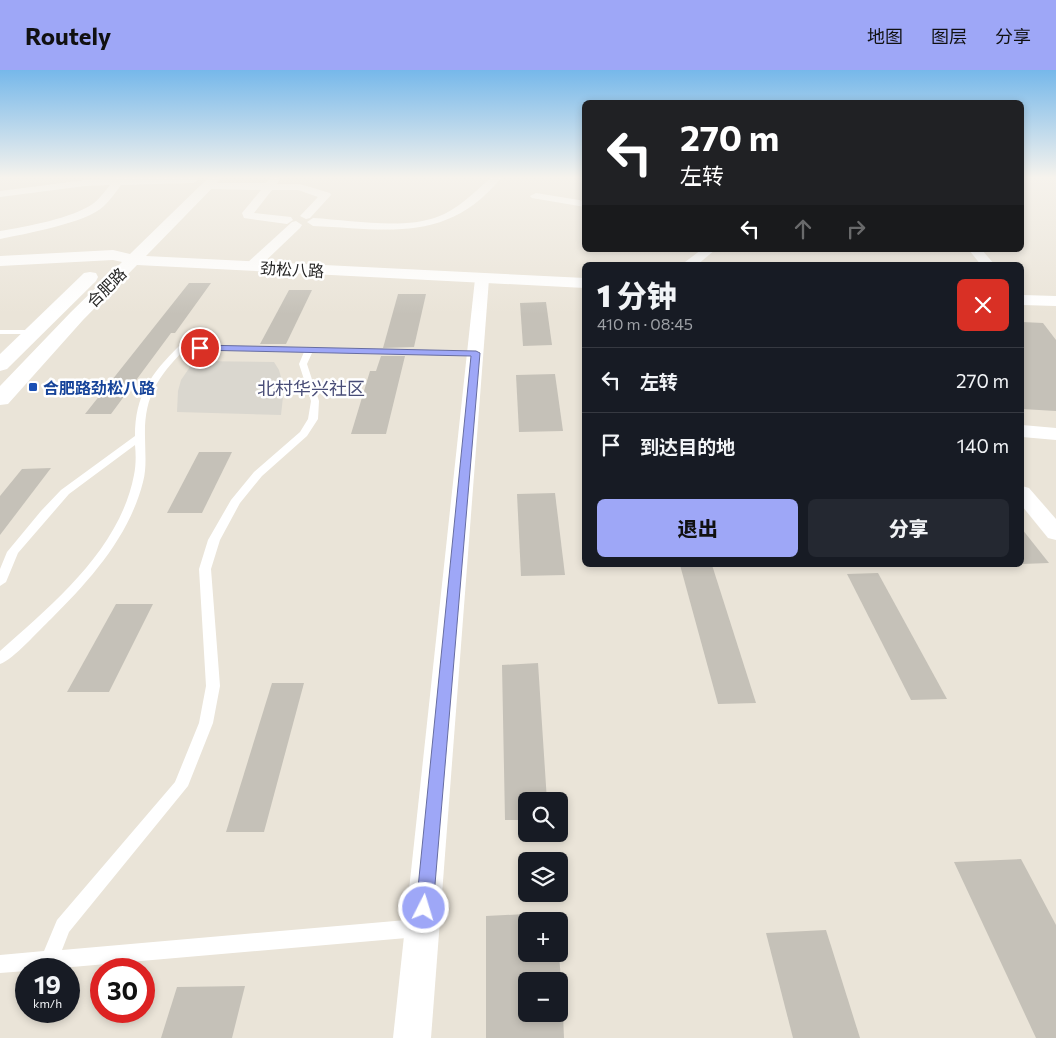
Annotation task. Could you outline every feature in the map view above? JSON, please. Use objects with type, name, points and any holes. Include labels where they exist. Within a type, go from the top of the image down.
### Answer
[{"type":"main road","name":"合肥路","points":[[0,399],[165,223]]},
{"type":"main road","name":"合肥路","points":[[0,365],[127,242]]},
{"type":"main road","name":"劲松八路","points":[[0,261],[113,255],[132,260],[582,283]]},
{"type":"main road","points":[[1024,300],[1056,302]]},
{"type":"street","points":[[0,235],[54,223]]},
{"type":"street","points":[[252,266],[290,223]]},
{"type":"street","points":[[375,223],[404,225],[425,223]]},
{"type":"street","points":[[692,262],[706,252]]},
{"type":"street","points":[[977,252],[985,262]]},
{"type":"street","points":[[412,1038],[482,279]]},
{"type":"street","points":[[1024,431],[1056,434]]},
{"type":"street","points":[[1024,494],[1056,532]]},
{"type":"lane","points":[[0,332],[33,332]]},
{"type":"lane","points":[[0,660],[55,609],[109,544],[130,505],[140,473],[141,414],[146,393],[165,365],[182,348],[476,353]]},
{"type":"lane","points":[[50,958],[63,926],[180,786],[206,723],[212,686],[206,569],[214,540],[235,502],[258,474],[304,434],[313,419],[315,400],[303,364],[309,350]]},
{"type":"lane","points":[[0,582],[14,552],[45,513],[65,492],[140,437]]},
{"type":"lane","points":[[72,958],[422,928]]},
{"type":"lane","points":[[0,964],[15,963]]},
{"type":"shaded area","points":[[194,361],[274,362],[279,370],[284,388],[281,415],[177,412],[178,391],[181,380]]},
{"type":"building","points":[[189,283],[211,283],[175,333],[171,333],[111,414],[85,414]]},
{"type":"building","points":[[289,290],[312,290],[286,344],[260,344]]},
{"type":"building","points":[[398,294],[426,294],[414,347],[383,348]]},
{"type":"building","points":[[546,302],[552,345],[523,346],[520,303]]},
{"type":"building","points":[[1024,322],[1043,323],[1056,340],[1056,411],[1024,409]]},
{"type":"building","points":[[381,356],[405,356],[386,434],[351,434],[370,371],[376,371]]},
{"type":"building","points":[[555,374],[563,431],[519,432],[516,375]]},
{"type":"building","points":[[199,452],[232,452],[202,513],[167,513]]},
{"type":"building","points":[[51,468],[0,535],[0,496],[22,469]]},
{"type":"building","points":[[555,493],[565,575],[521,576],[517,494]]},
{"type":"building","points":[[1024,532],[1049,563],[1024,564]]},
{"type":"building","points":[[681,567],[713,567],[756,703],[718,704]]},
{"type":"building","points":[[878,573],[947,699],[911,700],[847,574]]},
{"type":"building","points":[[116,604],[153,604],[109,692],[67,692]]},
{"type":"building","points":[[538,663],[546,792],[518,792],[518,820],[505,820],[502,665]]},
{"type":"building","points":[[272,683],[304,683],[264,832],[226,832]]},
{"type":"building","points":[[1021,859],[1056,925],[1056,1038],[1036,1038],[954,862]]},
{"type":"building","points":[[518,914],[518,962],[560,962],[560,972],[518,972],[518,1022],[563,1022],[564,1038],[486,1038],[486,916]]},
{"type":"building","points":[[826,930],[860,1038],[793,1038],[766,933]]},
{"type":"building","points":[[245,986],[232,1038],[161,1038],[177,987]]},
{"type":"place","name":"合肥路劲松八路","points":[[33,387]]},
{"type":"district","name":"北村华兴社区","points":[[311,388]]},
{"type":"route","points":[[200,348],[476,353],[424,908]]}]
